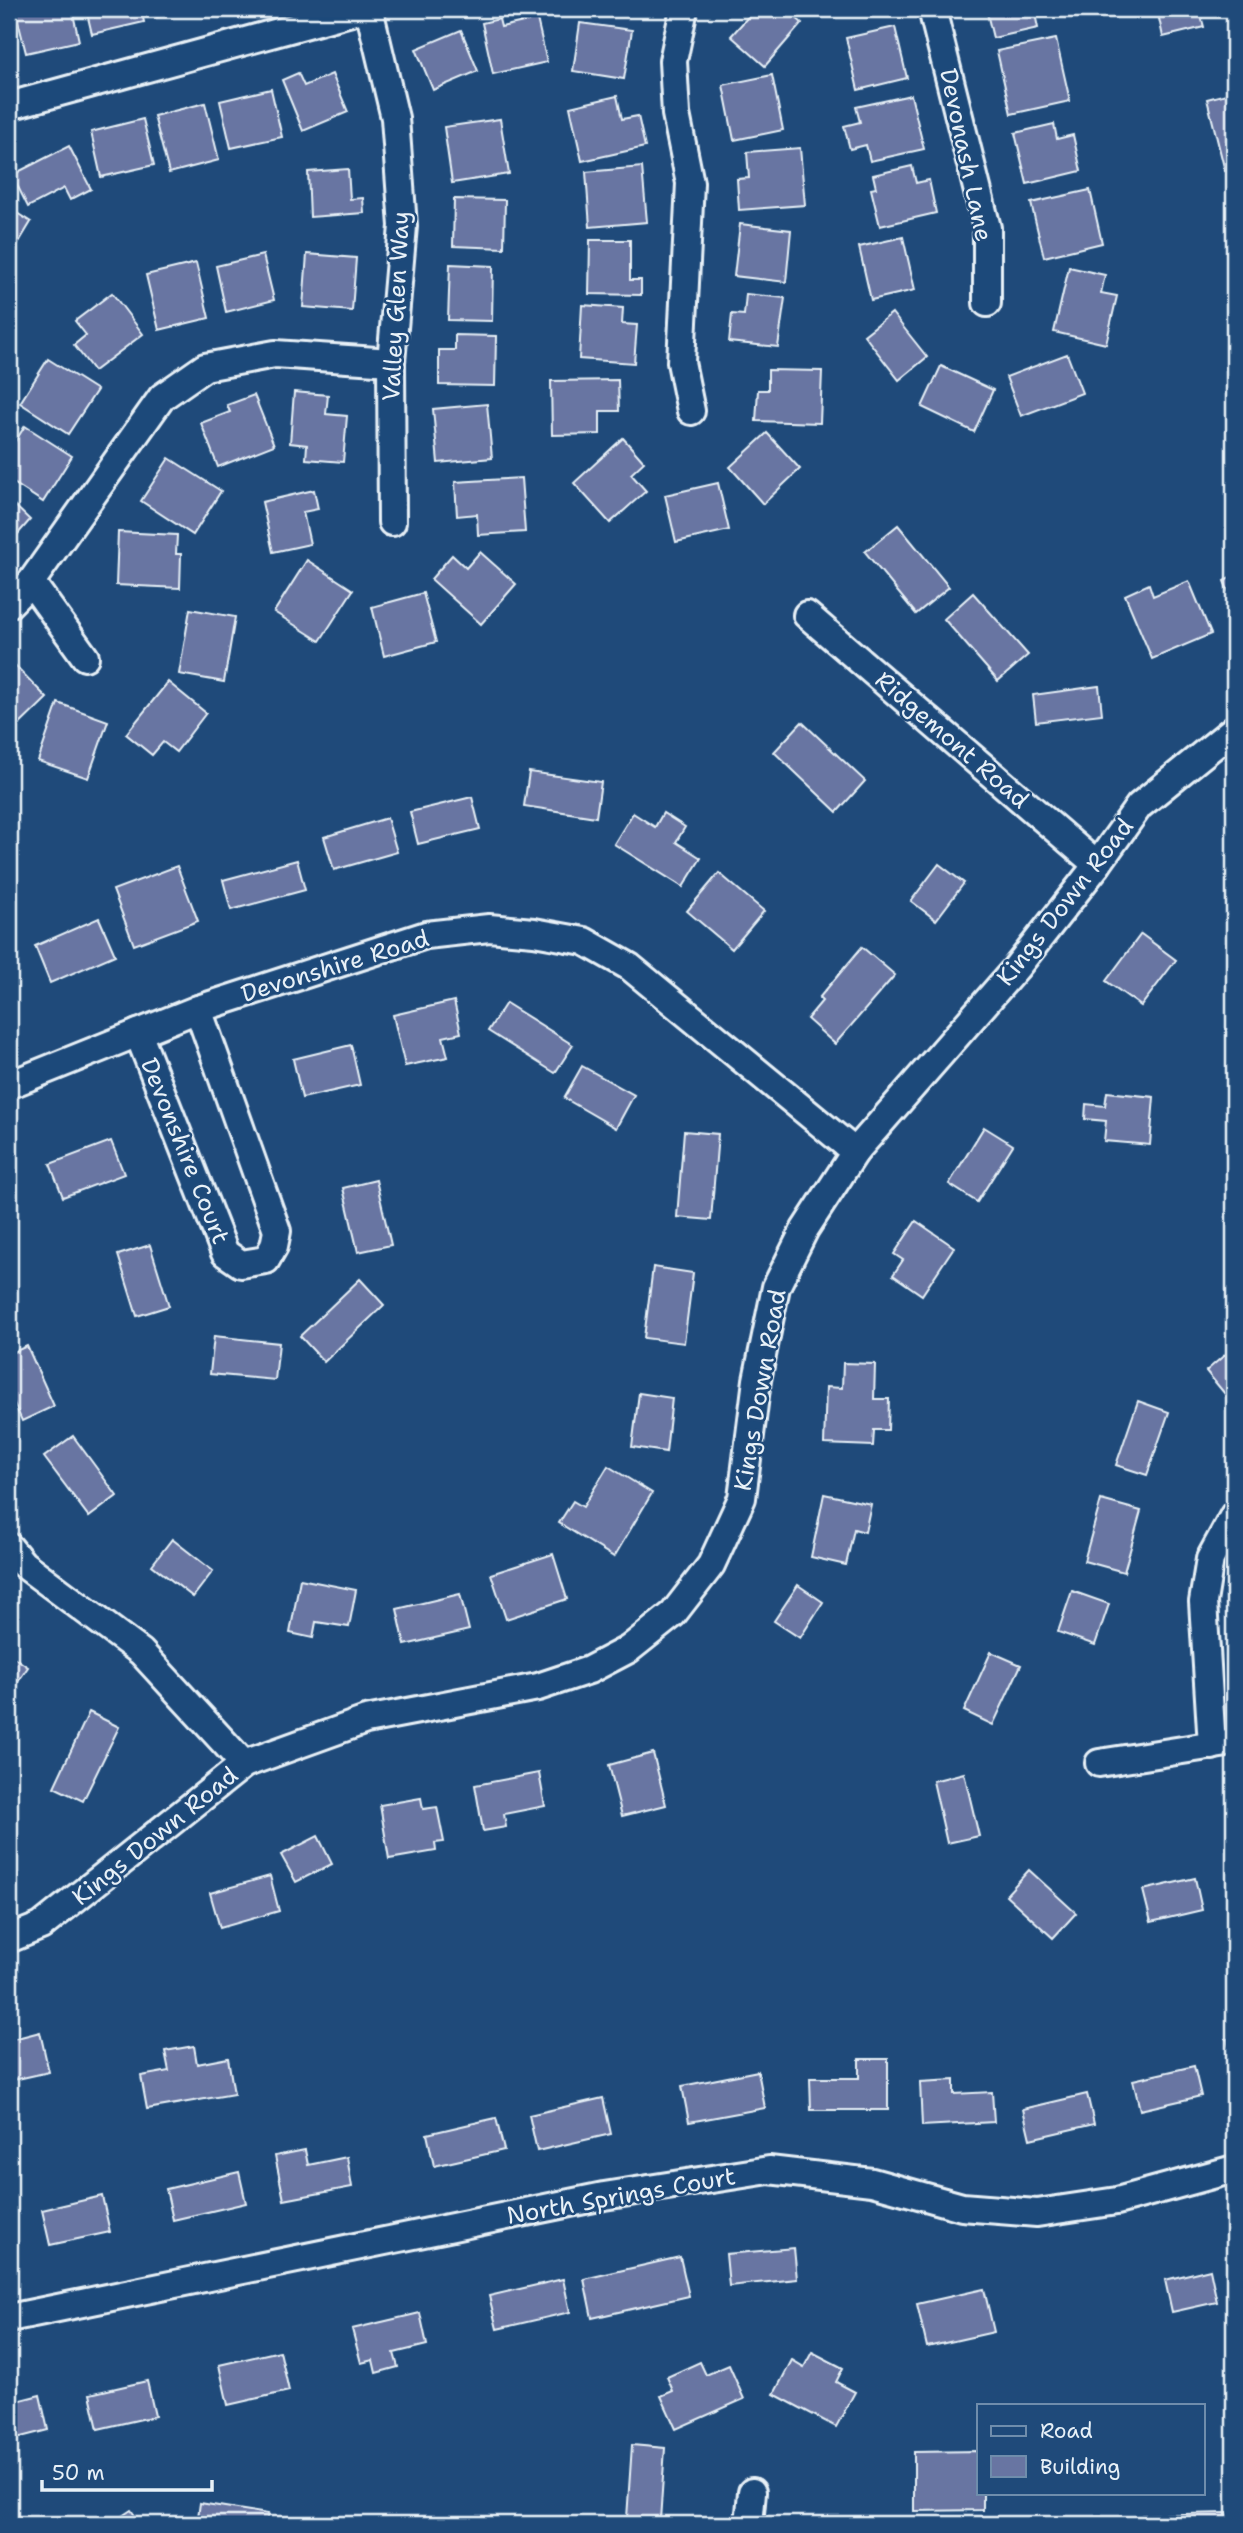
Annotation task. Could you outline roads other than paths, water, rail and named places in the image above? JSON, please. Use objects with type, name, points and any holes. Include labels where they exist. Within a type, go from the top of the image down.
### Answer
[{"type":"street","points":[[9,106],[362,9]]},
{"type":"street","name":"Valley Glen Way","points":[[369,9],[396,118],[404,226],[391,362],[392,522]]},
{"type":"street","points":[[684,9],[673,61],[676,114],[690,183],[681,362],[691,411]]},
{"type":"street","name":"Devonash Lane","points":[[932,9],[987,228],[987,303]]},
{"type":"street","points":[[9,604],[32,582],[162,397],[205,367],[275,354],[391,362]]},
{"type":"street","points":[[32,582],[85,657]]},
{"type":"street","name":"Ridgemont Road","points":[[807,615],[1097,865]]},
{"type":"street","name":"Kings Down Road","points":[[9,1939],[41,1927],[244,1764],[366,1720],[538,1688],[629,1649],[673,1614],[711,1565],[742,1498],[757,1380],[776,1287],[805,1229],[855,1152],[1016,968],[1097,865],[1139,806],[1234,729]]},
{"type":"street","name":"Devonshire Road","points":[[9,1085],[198,1009],[426,935],[489,929],[534,932],[584,941],[630,967],[855,1152]]},
{"type":"street","name":"Devonshire Court","points":[[138,1033],[225,1253],[241,1264],[266,1260],[274,1246],[277,1231],[198,1009]]},
{"type":"street","points":[[1100,1763],[1223,1744],[1203,1602],[1210,1559],[1234,1515]]},
{"type":"street","points":[[9,1547],[23,1564],[141,1652],[244,1764]]},
{"type":"street","name":"North Springs Court","points":[[9,2318],[604,2196],[769,2170],[872,2182],[962,2207],[1037,2213],[1117,2200],[1234,2169]]},
{"type":"street","points":[[749,2524],[752,2491]]}]
